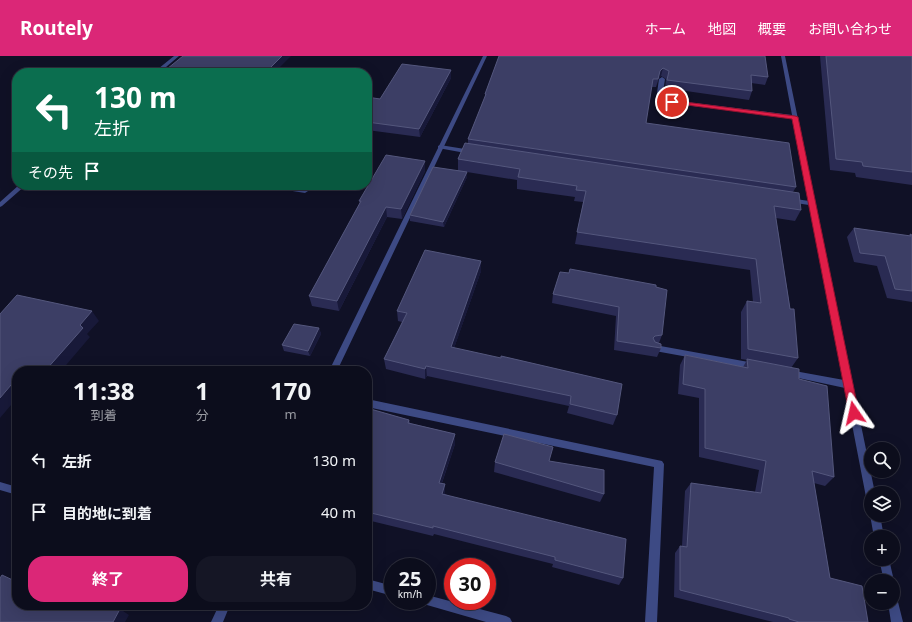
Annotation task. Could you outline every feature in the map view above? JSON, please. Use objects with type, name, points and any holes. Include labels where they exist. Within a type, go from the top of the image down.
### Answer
[{"type":"street","points":[[162,68],[177,56]]},
{"type":"street","points":[[336,366],[440,147],[485,56]]},
{"type":"street","points":[[783,56],[869,486]]},
{"type":"street","points":[[662,79],[659,100],[795,117]]},
{"type":"street","points":[[440,147],[479,153]]},
{"type":"street","points":[[0,205],[17,190]]},
{"type":"street","points":[[299,190],[305,191]]},
{"type":"street","points":[[782,198],[812,203]]},
{"type":"street","points":[[655,348],[762,368]]},
{"type":"street","points":[[778,371],[849,384]]},
{"type":"street","points":[[372,405],[659,464],[651,622]]},
{"type":"street","points":[[0,486],[12,490]]},
{"type":"street","points":[[372,585],[384,589]]},
{"type":"street","points":[[436,603],[506,622]]},
{"type":"street","points":[[217,622],[223,610]]},
{"type":"street","points":[[895,610],[897,622]]},
{"type":"building","points":[[183,56],[282,56],[270,68],[168,68]]},
{"type":"building","points":[[499,56],[765,56],[768,77],[751,75],[752,91],[667,80],[669,71],[663,68],[660,71],[658,79],[653,79],[646,123],[789,143],[796,187],[468,139]]},
{"type":"building","points":[[826,56],[912,56],[912,172],[863,166],[862,162],[836,159]]},
{"type":"building","points":[[402,64],[451,70],[419,129],[372,123],[372,98],[380,99]]},
{"type":"building","points":[[465,143],[799,193],[801,210],[774,206],[790,309],[794,309],[798,358],[748,349],[747,301],[761,303],[756,259],[577,232],[586,191],[576,190],[577,186],[518,177],[520,169],[458,159]]},
{"type":"building","points":[[386,155],[425,161],[401,209],[386,207],[337,301],[309,296],[361,201],[359,201],[365,190],[372,190],[372,179]]},
{"type":"building","points":[[433,167],[467,172],[443,222],[410,215]]},
{"type":"building","points":[[854,228],[912,235],[912,291],[895,289],[885,256],[860,253]]},
{"type":"building","points":[[425,250],[481,261],[451,347],[501,358],[501,356],[622,384],[617,415],[570,404],[571,396],[426,366],[425,369],[384,359],[407,313],[397,311]]},
{"type":"building","points":[[570,269],[656,285],[656,287],[667,290],[662,335],[655,336],[653,338],[655,342],[661,344],[661,348],[617,341],[619,307],[553,294],[560,272],[569,273]]},
{"type":"building","points":[[17,295],[92,311],[80,325],[83,328],[49,366],[12,366],[12,384],[0,398],[0,314]]},
{"type":"building","points":[[294,324],[319,328],[308,351],[282,345]]},
{"type":"building","points":[[685,355],[748,368],[747,359],[799,369],[799,379],[827,386],[834,477],[812,471],[830,578],[862,586],[864,610],[866,610],[868,622],[799,622],[789,618],[680,590],[680,546],[687,547],[691,483],[761,493],[766,461],[705,448],[705,389],[683,384]]},
{"type":"building","points":[[372,409],[409,420],[408,423],[455,434],[439,483],[445,484],[442,494],[626,539],[623,578],[555,560],[555,557],[433,526],[433,528],[372,513]]},
{"type":"building","points":[[504,434],[553,447],[549,461],[604,470],[604,494],[495,462]]},
{"type":"building","points":[[2,575],[12,580],[12,610],[119,610],[113,622],[0,622],[0,578]]},
{"type":"route","points":[[672,102],[795,117],[854,413]]}]
